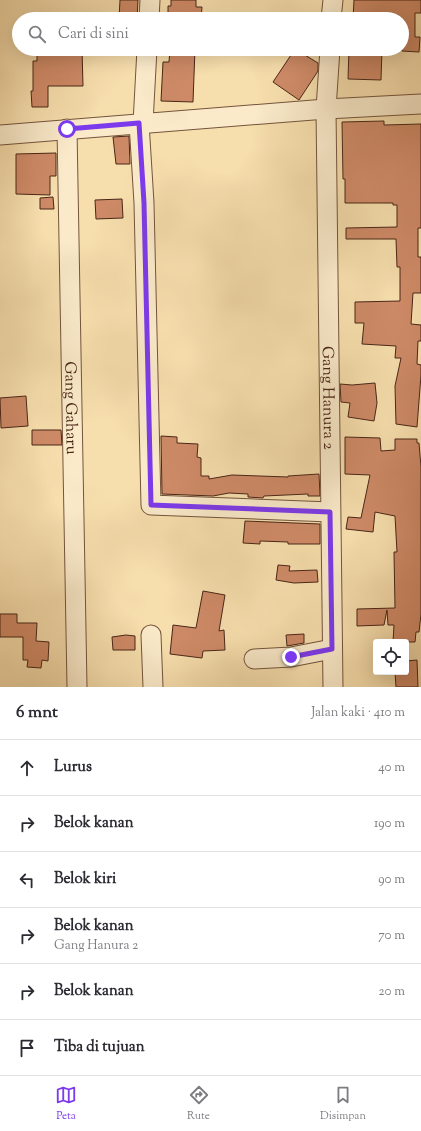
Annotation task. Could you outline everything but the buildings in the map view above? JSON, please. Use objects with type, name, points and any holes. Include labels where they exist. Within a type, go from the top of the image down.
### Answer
[{"type":"street","points":[[149,12],[150,0]]},
{"type":"street","points":[[332,12],[333,0]]},
{"type":"street","points":[[146,56],[141,123],[151,505],[330,512]]},
{"type":"street","name":"Gang Hanura 2","points":[[330,56],[326,109],[333,687]]},
{"type":"street","points":[[0,134],[326,109],[421,104]]},
{"type":"street","name":"Gang Gaharu","points":[[67,129],[77,687]]},
{"type":"street","points":[[151,635],[153,687]]},
{"type":"street","points":[[254,659],[291,657],[332,649]]},
{"type":"route","points":[[67,129],[139,123],[144,203],[151,505],[161,504],[330,512],[332,649],[291,657]]}]
